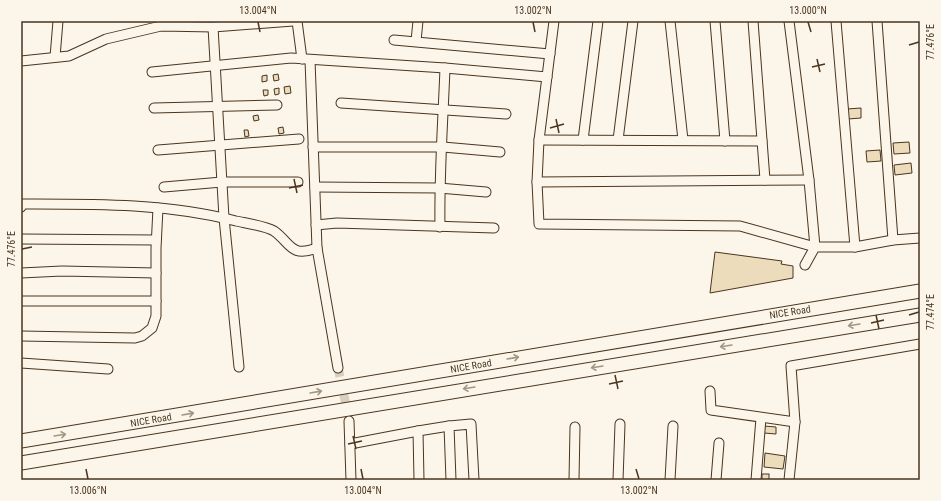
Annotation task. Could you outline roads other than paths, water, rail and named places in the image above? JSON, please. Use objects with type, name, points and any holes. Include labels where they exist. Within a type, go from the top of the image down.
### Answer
[{"type":"highway","name":"NICE Road","points":[[21,440],[59,436],[920,290]]},
{"type":"highway","points":[[21,463],[920,315]]},
{"type":"street","points":[[55,57],[58,21]]},
{"type":"street","points":[[21,61],[69,56],[106,38],[161,26],[213,28],[293,21]]},
{"type":"street","points":[[297,21],[306,60],[314,147],[317,248],[338,368]]},
{"type":"street","points":[[416,40],[418,21]]},
{"type":"street","points":[[554,21],[539,140],[537,182],[539,224],[740,226],[815,247],[855,247],[893,240],[920,238]]},
{"type":"street","points":[[583,140],[598,21]]},
{"type":"street","points":[[618,140],[633,21]]},
{"type":"street","points":[[670,21],[683,140]]},
{"type":"street","points":[[715,21],[725,141]]},
{"type":"street","points":[[753,21],[765,180]]},
{"type":"street","points":[[789,21],[809,180],[815,247],[805,265]]},
{"type":"street","points":[[836,21],[855,247]]},
{"type":"street","points":[[878,21],[893,240]]},
{"type":"street","points":[[213,28],[224,218],[239,366]]},
{"type":"street","points":[[394,40],[416,40],[550,54]]},
{"type":"street","points":[[152,72],[291,58],[445,68],[547,77]]},
{"type":"street","points":[[440,227],[439,188],[443,147],[445,68]]},
{"type":"street","points":[[341,103],[506,114]]},
{"type":"street","points":[[154,108],[277,105]]},
{"type":"street","points":[[158,150],[299,139]]},
{"type":"street","points":[[539,140],[762,141]]},
{"type":"street","points":[[314,147],[443,147],[500,152]]},
{"type":"street","points":[[537,182],[809,180]]},
{"type":"street","points":[[164,188],[222,182],[298,182]]},
{"type":"street","points":[[315,187],[439,188],[486,192]]},
{"type":"street","points":[[21,207],[21,204],[122,204],[158,208],[224,218],[273,230],[291,249],[307,252],[317,248]]},
{"type":"street","points":[[21,336],[135,338],[142,336],[152,328],[156,316],[156,240],[158,208]]},
{"type":"street","points":[[316,225],[337,223],[494,228]]},
{"type":"street","points":[[21,239],[156,240]]},
{"type":"street","points":[[21,272],[62,271],[156,273]]},
{"type":"street","points":[[21,301],[156,301]]},
{"type":"street","points":[[789,480],[795,422],[791,366],[920,344]]},
{"type":"street","points":[[21,363],[108,369]]},
{"type":"street","points":[[710,391],[711,410],[795,422]]},
{"type":"street","points":[[756,480],[761,418]]},
{"type":"street","points":[[349,421],[351,480]]},
{"type":"street","points":[[350,444],[418,431],[471,424],[474,480]]},
{"type":"street","points":[[618,480],[620,424]]},
{"type":"street","points":[[449,426],[451,480]]},
{"type":"street","points":[[670,480],[672,426]]},
{"type":"street","points":[[574,427],[574,480]]},
{"type":"street","points":[[418,431],[419,480]]},
{"type":"street","points":[[716,480],[720,444]]},
{"type":"tunnel","points":[[338,368],[348,414]]}]
